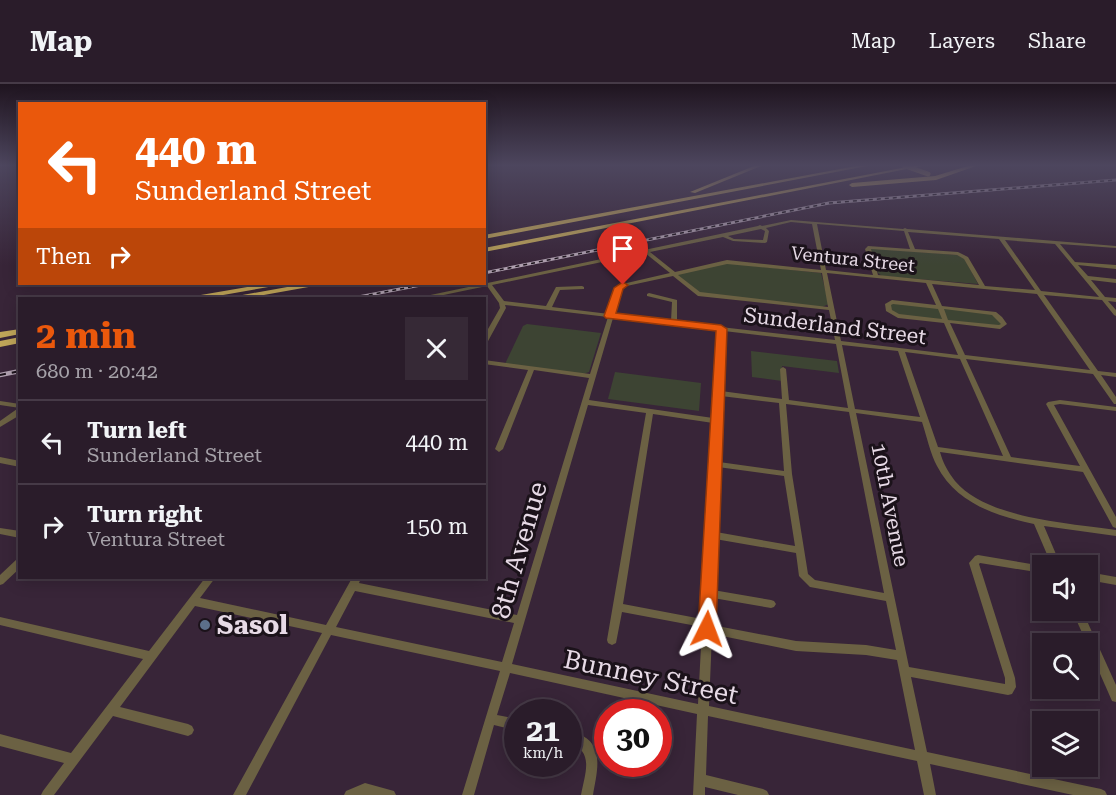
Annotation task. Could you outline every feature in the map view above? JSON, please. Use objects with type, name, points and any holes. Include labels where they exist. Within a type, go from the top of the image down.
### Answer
[{"type":"highway","points":[[552,224],[660,199]]},
{"type":"highway","points":[[486,237],[686,199]]},
{"type":"highway","points":[[486,243],[715,199]]},
{"type":"highway","points":[[486,250],[748,199]]},
{"type":"highway","points":[[641,220],[765,199]]},
{"type":"highway","points":[[204,297],[260,285]]},
{"type":"highway","points":[[204,297],[269,285]]},
{"type":"highway","points":[[242,297],[308,285]]},
{"type":"highway","points":[[0,335],[18,331]]},
{"type":"highway","points":[[0,344],[18,340]]},
{"type":"street","points":[[486,339],[503,308],[502,303],[488,284],[791,221],[1116,247]]},
{"type":"street","name":"10th Avenue","points":[[814,222],[930,795]]},
{"type":"street","points":[[723,235],[733,240],[765,242],[767,231],[760,226]]},
{"type":"street","points":[[905,229],[914,250]]},
{"type":"street","points":[[1001,238],[1116,402]]},
{"type":"street","points":[[1056,242],[1116,314]]},
{"type":"street","points":[[876,276],[869,248],[963,255],[982,287]]},
{"type":"street","points":[[646,251],[701,295],[832,309]]},
{"type":"street","name":"Ventura Street","points":[[610,316],[620,286],[725,262],[1116,300]]},
{"type":"street","points":[[1074,263],[1116,267]]},
{"type":"street","points":[[1087,278],[1116,281]]},
{"type":"street","points":[[928,281],[1008,459]]},
{"type":"street","points":[[428,297],[483,285]]},
{"type":"street","points":[[548,309],[558,288],[582,288]]},
{"type":"street","points":[[649,295],[675,301],[674,323]]},
{"type":"street","points":[[892,302],[994,313],[1004,324],[1000,327],[946,321],[898,316],[891,314],[887,306],[892,302]]},
{"type":"street","name":"Sunderland Street","points":[[502,303],[1116,375]]},
{"type":"street","name":"8th Avenue","points":[[468,795],[610,316]]},
{"type":"street","points":[[699,795],[721,329]]},
{"type":"street","points":[[901,350],[944,473],[967,496],[1006,514],[1116,533]]},
{"type":"street","points":[[486,362],[592,376]]},
{"type":"street","points":[[499,449],[532,368]]},
{"type":"street","points":[[783,369],[788,474],[804,576],[813,584],[890,598]]},
{"type":"street","points":[[718,393],[924,420]]},
{"type":"street","points":[[585,402],[717,421]]},
{"type":"street","points":[[1116,409],[1060,402],[1050,404],[1116,525]]},
{"type":"street","points":[[0,403],[18,406]]},
{"type":"street","points":[[0,425],[18,412]]},
{"type":"street","points":[[612,640],[650,412]]},
{"type":"street","points":[[934,449],[1086,470]]},
{"type":"street","points":[[0,460],[18,464]]},
{"type":"street","points":[[715,464],[788,474]]},
{"type":"street","points":[[1037,520],[1052,555]]},
{"type":"street","points":[[0,531],[18,535]]},
{"type":"street","points":[[711,536],[799,550]]},
{"type":"street","points":[[905,671],[1008,690],[1011,687],[1010,678],[974,563],[978,559],[1032,567]]},
{"type":"street","points":[[0,581],[18,564]]},
{"type":"street","points":[[1098,578],[1116,581]]},
{"type":"street","points":[[47,795],[209,579]]},
{"type":"street","points":[[238,795],[355,582],[520,620]]},
{"type":"street","points":[[709,593],[771,604]]},
{"type":"street","name":"Bunney Street","points":[[193,601],[1101,795]]},
{"type":"street","points":[[618,607],[796,646],[866,650],[902,656]]},
{"type":"street","points":[[0,621],[151,656]]},
{"type":"street","points":[[1082,621],[1116,697]]},
{"type":"street","points":[[111,710],[188,730]]},
{"type":"street","points":[[491,718],[504,721]]},
{"type":"street","points":[[0,740],[74,760]]},
{"type":"street","points":[[582,741],[591,753],[586,795]]},
{"type":"street","points":[[700,780],[763,795]]},
{"type":"street","points":[[350,795],[364,789],[390,795]]},
{"type":"green space","points":[[870,248],[957,255],[964,258],[978,284],[882,276],[878,273]]},
{"type":"green space","points":[[726,263],[821,273],[829,304],[822,307],[702,294],[678,276],[678,274]]},
{"type":"green space","points":[[892,302],[994,313],[1003,326],[896,316],[888,304]]},
{"type":"green space","points":[[527,324],[601,333],[589,372],[583,374],[505,364],[523,326]]},
{"type":"green space","points":[[751,351],[837,361],[839,373],[782,366],[782,381],[752,377]]},
{"type":"green space","points":[[615,372],[701,383],[699,411],[608,399]]},
{"type":"railway","points":[[486,273],[829,203],[877,199]]},
{"type":"railway","points":[[358,297],[421,285]]},
{"type":"railway","points":[[0,375],[18,371]]},
{"type":"place","name":"Sasol","points":[[205,625]]},
{"type":"route","points":[[623,285],[619,288],[610,316],[721,329],[707,629]]}]
